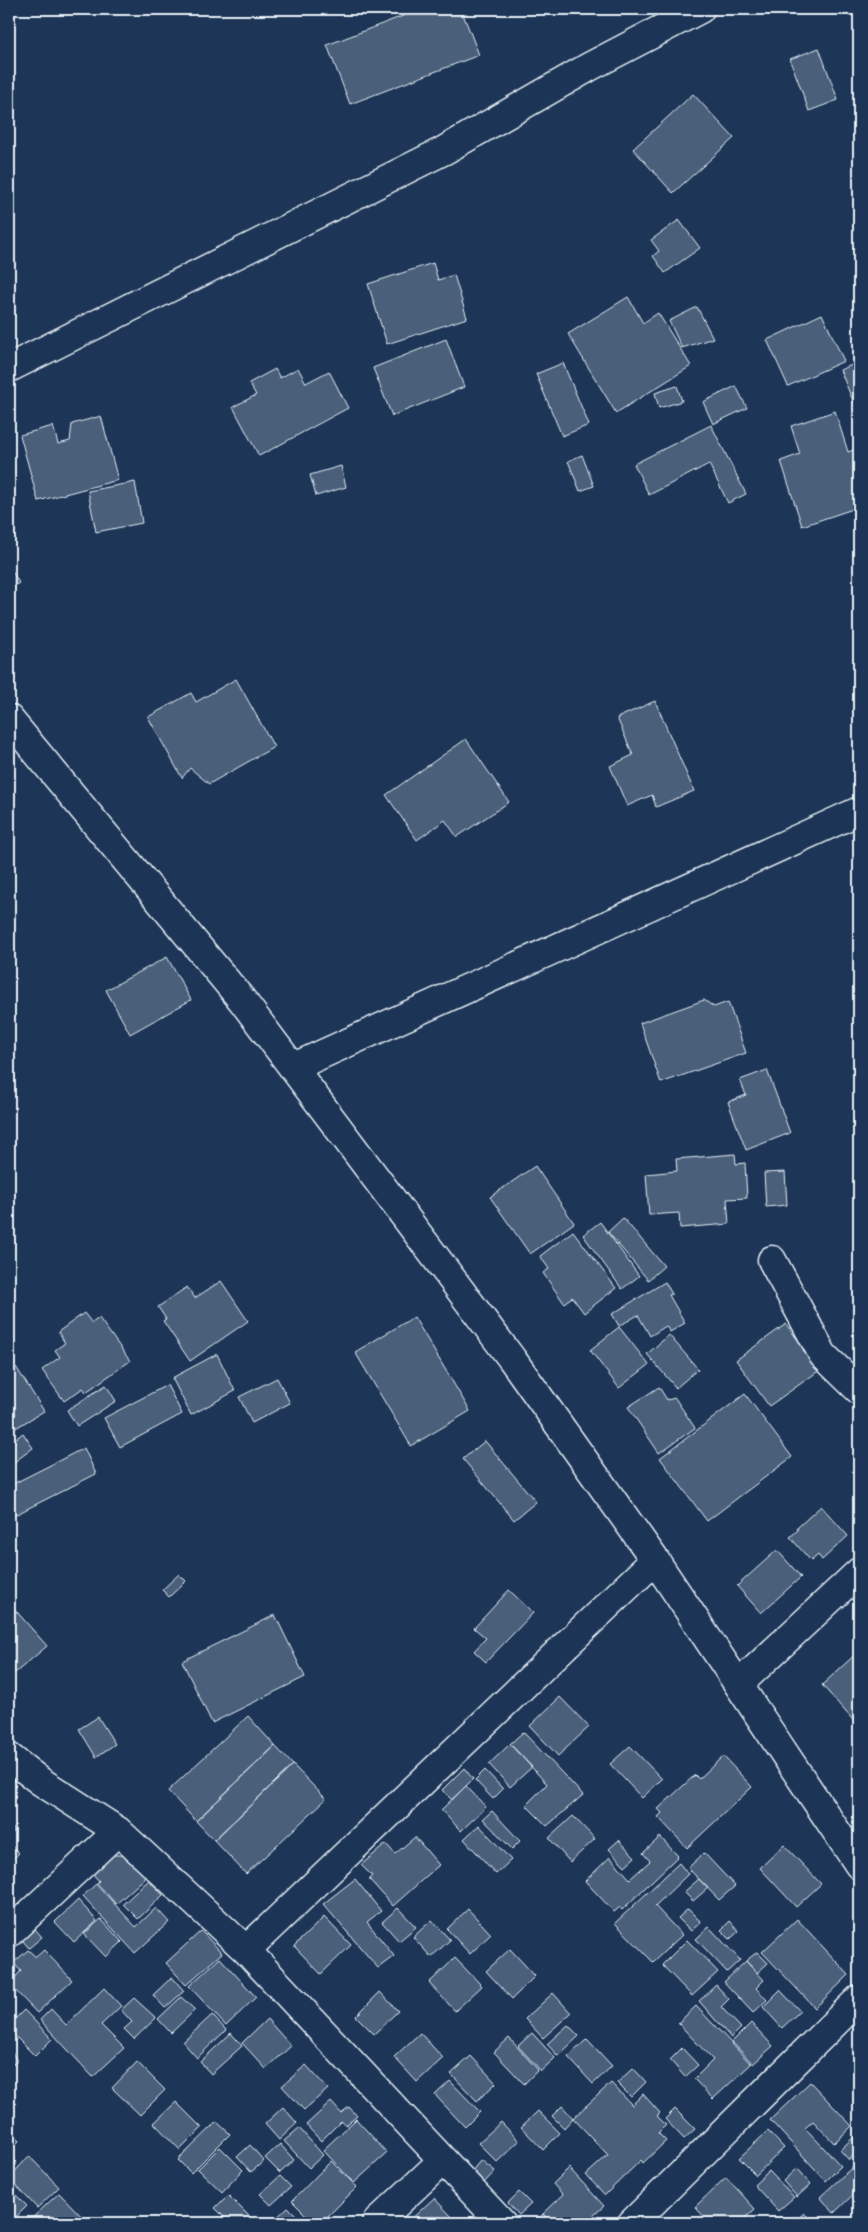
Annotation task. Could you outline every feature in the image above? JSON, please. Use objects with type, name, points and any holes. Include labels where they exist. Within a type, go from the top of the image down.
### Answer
[{"type":"street","points":[[9,368],[443,151],[589,67],[700,9]]},
{"type":"street","points":[[9,719],[161,900],[294,1067],[512,1359],[655,1560],[859,1866]]},
{"type":"street","points":[[294,1067],[859,811]]},
{"type":"street","points":[[772,1260],[823,1355],[859,1390]]},
{"type":"street","points":[[246,1950],[655,1560]]},
{"type":"street","points":[[739,1684],[859,1572]]},
{"type":"street","points":[[9,1757],[40,1781],[118,1831],[246,1950],[502,2223]]},
{"type":"street","points":[[9,1933],[118,1831]]},
{"type":"street","points":[[632,2223],[859,1999]]},
{"type":"street","points":[[376,2223],[442,2161]]},
{"type":"building","points":[[421,9],[461,9],[479,55],[350,104],[327,45]]},
{"type":"building","points":[[819,48],[838,100],[809,111],[790,59]]},
{"type":"building","points":[[693,94],[734,138],[673,193],[633,149]]},
{"type":"building","points":[[679,220],[700,248],[665,273],[653,256],[659,251],[651,240]]},
{"type":"building","points":[[433,263],[438,280],[454,275],[467,318],[387,344],[368,284]]},
{"type":"building","points":[[628,297],[643,323],[658,313],[691,366],[616,413],[568,334]]},
{"type":"building","points":[[697,307],[713,338],[682,348],[669,321]]},
{"type":"building","points":[[822,314],[844,361],[788,386],[767,340]]},
{"type":"building","points":[[446,339],[464,387],[392,416],[373,368]]},
{"type":"building","points":[[859,362],[859,415],[840,370]]},
{"type":"building","points":[[563,363],[589,425],[562,436],[536,374]]},
{"type":"building","points":[[298,368],[306,383],[329,371],[348,408],[259,456],[233,407],[256,395],[249,383],[275,369],[280,378]]},
{"type":"building","points":[[677,386],[682,401],[659,408],[655,393]]},
{"type":"building","points":[[736,386],[747,408],[713,424],[703,402]]},
{"type":"building","points":[[835,411],[848,452],[859,448],[859,507],[802,526],[781,461],[800,454],[791,426]]},
{"type":"building","points":[[101,416],[118,480],[38,501],[20,435],[53,426],[58,444],[70,441],[72,424]]},
{"type":"building","points":[[711,425],[746,494],[728,503],[709,464],[649,495],[634,464]]},
{"type":"building","points":[[582,455],[594,486],[580,491],[568,461]]},
{"type":"building","points":[[341,466],[346,487],[316,496],[310,475]]},
{"type":"building","points":[[135,482],[142,523],[96,532],[88,491]]},
{"type":"building","points":[[9,566],[19,583],[9,589]]},
{"type":"building","points":[[236,679],[274,747],[209,784],[190,768],[182,778],[148,717],[191,693],[196,702]]},
{"type":"building","points":[[655,701],[694,791],[656,807],[652,795],[627,806],[610,766],[633,755],[617,718]]},
{"type":"building","points":[[466,739],[509,802],[457,837],[445,820],[417,840],[386,795]]},
{"type":"building","points":[[167,957],[191,1000],[130,1034],[106,990]]},
{"type":"building","points":[[704,1000],[714,1007],[728,1002],[746,1053],[661,1083],[640,1023]]},
{"type":"building","points":[[767,1070],[790,1133],[746,1150],[728,1102],[746,1095],[740,1080]]},
{"type":"building","points":[[735,1154],[736,1164],[745,1163],[747,1198],[727,1199],[729,1224],[680,1228],[679,1213],[649,1215],[646,1174],[677,1171],[676,1159]]},
{"type":"building","points":[[535,1166],[574,1223],[530,1254],[490,1197]]},
{"type":"building","points":[[785,1172],[787,1205],[766,1207],[764,1173]]},
{"type":"building","points":[[623,1218],[664,1266],[648,1280],[608,1232]]},
{"type":"building","points":[[600,1222],[639,1276],[622,1289],[583,1235]]},
{"type":"building","points":[[573,1231],[616,1288],[584,1313],[572,1297],[564,1303],[543,1273],[549,1269],[540,1256]]},
{"type":"building","points":[[221,1281],[248,1321],[190,1361],[163,1321],[166,1319],[158,1307],[187,1287],[195,1298]]},
{"type":"building","points":[[665,1282],[672,1294],[669,1295],[685,1323],[670,1332],[666,1326],[650,1336],[638,1315],[619,1326],[612,1314]]},
{"type":"building","points":[[84,1313],[92,1323],[99,1318],[130,1361],[86,1392],[83,1388],[64,1401],[42,1370],[60,1357],[55,1350],[65,1343],[58,1332]]},
{"type":"building","points":[[414,1317],[470,1411],[411,1446],[355,1352]]},
{"type":"building","points":[[786,1324],[820,1370],[769,1406],[736,1360]]},
{"type":"building","points":[[619,1327],[649,1365],[619,1388],[590,1350]]},
{"type":"building","points":[[669,1335],[698,1369],[676,1388],[647,1354]]},
{"type":"building","points":[[217,1354],[235,1391],[191,1415],[172,1378]]},
{"type":"building","points":[[16,1367],[44,1411],[9,1432],[9,1372]]},
{"type":"building","points":[[277,1378],[290,1403],[252,1423],[239,1397]]},
{"type":"building","points":[[106,1385],[116,1401],[77,1426],[67,1410]]},
{"type":"building","points":[[167,1385],[182,1414],[120,1447],[104,1418]]},
{"type":"building","points":[[659,1387],[667,1400],[675,1398],[695,1428],[659,1453],[628,1407]]},
{"type":"building","points":[[745,1394],[792,1457],[707,1521],[660,1458]]},
{"type":"building","points":[[23,1433],[33,1448],[9,1466],[9,1444]]},
{"type":"building","points":[[485,1441],[536,1502],[514,1520],[463,1459]]},
{"type":"building","points":[[84,1448],[96,1474],[9,1518],[9,1486]]},
{"type":"building","points":[[821,1506],[848,1536],[822,1560],[818,1555],[811,1561],[790,1537]]},
{"type":"building","points":[[777,1550],[801,1577],[761,1613],[737,1586]]},
{"type":"building","points":[[179,1574],[186,1581],[169,1597],[162,1590]]},
{"type":"building","points":[[509,1590],[533,1613],[486,1662],[474,1651],[486,1638],[474,1628]]},
{"type":"building","points":[[9,1603],[47,1646],[15,1673],[9,1665]]},
{"type":"building","points":[[275,1615],[305,1677],[212,1723],[182,1661]]},
{"type":"building","points":[[859,1651],[859,1727],[822,1685]]},
{"type":"building","points":[[560,1697],[589,1727],[558,1756],[530,1726]]},
{"type":"building","points":[[248,1716],[275,1746],[196,1821],[168,1791]]},
{"type":"building","points":[[98,1717],[115,1744],[96,1757],[79,1729]]},
{"type":"building","points":[[523,1732],[583,1795],[547,1826],[526,1805],[547,1784],[510,1744]]},
{"type":"building","points":[[510,1744],[532,1767],[510,1787],[489,1764]]},
{"type":"building","points":[[275,1746],[293,1765],[214,1840],[196,1821]]},
{"type":"building","points":[[630,1746],[662,1779],[642,1798],[610,1764]]},
{"type":"building","points":[[723,1756],[752,1787],[687,1848],[658,1817],[662,1813],[658,1809],[695,1775],[699,1779]]},
{"type":"building","points":[[293,1765],[326,1799],[246,1874],[214,1840]]},
{"type":"building","points":[[464,1768],[473,1779],[452,1800],[442,1790]]},
{"type":"building","points":[[485,1770],[503,1789],[493,1799],[475,1780]]},
{"type":"building","points":[[466,1786],[486,1807],[461,1831],[441,1810]]},
{"type":"building","points":[[492,1811],[520,1841],[512,1849],[483,1819]]},
{"type":"building","points":[[573,1816],[595,1839],[570,1862],[549,1838]]},
{"type":"building","points":[[9,1824],[15,1831],[9,1836]]},
{"type":"building","points":[[479,1825],[511,1860],[496,1874],[464,1839]]},
{"type":"building","points":[[415,1837],[439,1865],[393,1906],[369,1879],[372,1876],[361,1865],[386,1844],[395,1854]]},
{"type":"building","points":[[660,1837],[678,1856],[622,1910],[620,1907],[614,1912],[585,1881],[610,1857],[630,1879],[650,1861],[643,1853]]},
{"type":"building","points":[[619,1840],[635,1857],[625,1866],[609,1849]]},
{"type":"building","points":[[9,1843],[19,1853],[9,1863]]},
{"type":"building","points":[[784,1845],[821,1884],[796,1907],[760,1868]]},
{"type":"building","points":[[704,1853],[735,1886],[719,1900],[688,1868]]},
{"type":"building","points":[[111,1855],[126,1855],[146,1877],[116,1904],[97,1883],[99,1881],[92,1873]]},
{"type":"building","points":[[679,1863],[688,1874],[655,1906],[682,1935],[653,1962],[615,1923]]},
{"type":"building","points":[[355,1879],[381,1911],[367,1922],[394,1956],[378,1968],[323,1904]]},
{"type":"building","points":[[699,1879],[708,1888],[693,1901],[684,1892]]},
{"type":"building","points":[[149,1880],[163,1895],[138,1919],[123,1904]]},
{"type":"building","points":[[96,1884],[136,1927],[156,1908],[169,1922],[135,1953],[83,1896]]},
{"type":"building","points":[[78,1900],[97,1921],[74,1942],[55,1922]]},
{"type":"building","points":[[398,1908],[416,1927],[399,1941],[382,1922]]},
{"type":"building","points":[[468,1909],[491,1934],[470,1954],[447,1929]]},
{"type":"building","points":[[688,1909],[701,1922],[691,1931],[678,1918]]},
{"type":"building","points":[[324,1917],[351,1945],[321,1974],[294,1946]]},
{"type":"building","points":[[101,1919],[122,1942],[106,1957],[84,1934]]},
{"type":"building","points":[[797,1919],[849,1975],[815,2008],[762,1952]]},
{"type":"building","points":[[432,1920],[450,1940],[431,1957],[413,1937]]},
{"type":"building","points":[[28,1921],[42,1937],[29,1948],[16,1933]]},
{"type":"building","points":[[730,1921],[739,1931],[730,1939],[721,1930]]},
{"type":"building","points":[[709,1927],[740,1960],[727,1972],[696,1939]]},
{"type":"building","points":[[201,1931],[222,1953],[186,1985],[166,1963]]},
{"type":"building","points":[[687,1940],[718,1972],[692,1996],[662,1965]]},
{"type":"building","points":[[510,1949],[535,1976],[512,1999],[486,1971]]},
{"type":"building","points":[[28,1950],[36,1957],[44,1950],[72,1980],[37,2013],[9,1984],[21,1971],[13,1963]]},
{"type":"building","points":[[757,1952],[768,1963],[757,1973],[746,1961]]},
{"type":"building","points":[[220,1958],[256,1997],[226,2026],[189,1986]]},
{"type":"building","points":[[455,1958],[482,1986],[455,2011],[429,1983]]},
{"type":"building","points":[[746,1961],[764,1980],[756,1988],[767,2000],[753,2013],[724,1982]]},
{"type":"building","points":[[172,1977],[184,1991],[165,2008],[153,1995]]},
{"type":"building","points":[[716,1985],[729,1999],[721,2007],[741,2028],[731,2038],[699,2001]]},
{"type":"building","points":[[104,1988],[121,2006],[101,2025],[124,2048],[93,2077],[40,2020],[51,2009],[66,2025]]},
{"type":"building","points":[[780,1990],[800,2011],[782,2028],[763,2007]]},
{"type":"building","points":[[380,1992],[398,2011],[374,2034],[356,2016]]},
{"type":"building","points":[[553,1993],[571,2013],[543,2038],[525,2019]]},
{"type":"building","points":[[181,1997],[195,2010],[171,2033],[158,2019]]},
{"type":"building","points":[[134,1998],[156,2018],[134,2039],[124,2029],[132,2022],[121,2010]]},
{"type":"building","points":[[696,2006],[751,2064],[713,2099],[694,2079],[713,2060],[678,2023]]},
{"type":"building","points":[[24,2010],[52,2039],[35,2056],[9,2030],[9,2025]]},
{"type":"building","points":[[212,2015],[226,2030],[197,2058],[183,2042]]},
{"type":"building","points":[[267,2019],[291,2046],[266,2069],[242,2043]]},
{"type":"building","points":[[751,2023],[773,2046],[753,2064],[732,2042]]},
{"type":"building","points":[[568,2025],[579,2036],[558,2056],[547,2044]]},
{"type":"building","points":[[231,2033],[242,2046],[211,2074],[200,2062]]},
{"type":"building","points":[[420,2033],[443,2058],[417,2082],[394,2057]]},
{"type":"building","points":[[532,2033],[555,2058],[541,2071],[518,2046]]},
{"type":"building","points":[[509,2038],[538,2070],[524,2084],[494,2052]]},
{"type":"building","points":[[587,2039],[612,2066],[593,2084],[568,2057]]},
{"type":"building","points":[[9,2047],[17,2061],[9,2067]]},
{"type":"building","points":[[682,2048],[698,2065],[685,2077],[670,2060]]},
{"type":"building","points":[[471,2056],[496,2083],[477,2101],[451,2074]]},
{"type":"building","points":[[137,2062],[165,2090],[140,2115],[112,2088]]},
{"type":"building","points":[[306,2065],[328,2089],[304,2110],[282,2086]]},
{"type":"building","points":[[633,2068],[646,2082],[631,2097],[617,2083]]},
{"type":"building","points":[[450,2081],[480,2112],[465,2127],[435,2095]]},
{"type":"building","points":[[810,2082],[852,2126],[834,2143],[813,2121],[805,2128],[841,2166],[826,2181],[770,2120]]},
{"type":"building","points":[[611,2083],[632,2105],[643,2094],[660,2113],[657,2116],[666,2125],[658,2133],[666,2141],[643,2163],[641,2160],[605,2195],[586,2175],[608,2155],[573,2118]]},
{"type":"building","points":[[176,2102],[202,2128],[180,2150],[154,2123]]},
{"type":"building","points":[[331,2102],[341,2113],[349,2107],[357,2116],[346,2125],[341,2121],[321,2141],[306,2125]]},
{"type":"building","points":[[562,2106],[573,2118],[564,2128],[552,2116]]},
{"type":"building","points":[[283,2107],[297,2123],[279,2140],[265,2124]]},
{"type":"building","points":[[675,2109],[695,2129],[684,2139],[665,2119]]},
{"type":"building","points":[[538,2111],[560,2133],[543,2150],[521,2127]]},
{"type":"building","points":[[356,2119],[387,2153],[354,2183],[323,2150]]},
{"type":"building","points":[[217,2122],[230,2134],[191,2173],[178,2160]]},
{"type":"building","points":[[501,2122],[519,2141],[497,2162],[478,2143]]},
{"type":"building","points":[[299,2128],[323,2155],[309,2168],[284,2141]]},
{"type":"building","points":[[9,2130],[19,2141],[9,2151]]},
{"type":"building","points":[[768,2131],[784,2148],[756,2175],[739,2158]]},
{"type":"building","points":[[855,2136],[859,2141],[859,2150],[849,2160],[840,2150]]},
{"type":"building","points":[[280,2144],[294,2160],[280,2173],[265,2158]]},
{"type":"building","points":[[250,2145],[264,2161],[251,2172],[237,2157]]},
{"type":"building","points":[[220,2147],[243,2170],[222,2192],[198,2169]]},
{"type":"building","points":[[29,2156],[59,2187],[37,2208],[9,2178]]},
{"type":"building","points":[[481,2160],[495,2171],[483,2184],[470,2173]]},
{"type":"building","points":[[331,2161],[357,2187],[321,2223],[314,2223],[292,2201]]},
{"type":"building","points":[[859,2161],[859,2189],[834,2213],[820,2197]]},
{"type":"building","points":[[569,2168],[604,2206],[585,2223],[551,2223],[543,2214],[563,2195],[553,2184]]},
{"type":"building","points":[[797,2168],[811,2184],[797,2197],[783,2181]]},
{"type":"building","points":[[769,2171],[794,2197],[778,2211],[754,2185]]},
{"type":"building","points":[[280,2176],[291,2187],[271,2205],[260,2194]]},
{"type":"building","points":[[726,2177],[755,2209],[740,2223],[710,2223],[695,2207]]},
{"type":"building","points":[[9,2188],[27,2206],[10,2223],[9,2222]]},
{"type":"building","points":[[519,2192],[531,2204],[519,2215],[508,2203]]},
{"type":"building","points":[[59,2193],[88,2223],[28,2222]]},
{"type":"building","points":[[228,2195],[256,2223],[230,2223],[215,2208]]},
{"type":"building","points":[[434,2198],[453,2218],[448,2223],[407,2223]]},
{"type":"building","points":[[288,2207],[304,2223],[271,2223]]},
{"type":"building","points":[[804,2213],[814,2223],[793,2223]]},
{"type":"building","points":[[543,2214],[551,2223],[534,2223]]},
{"type":"building","points":[[859,2214],[859,2223],[849,2223]]}]
